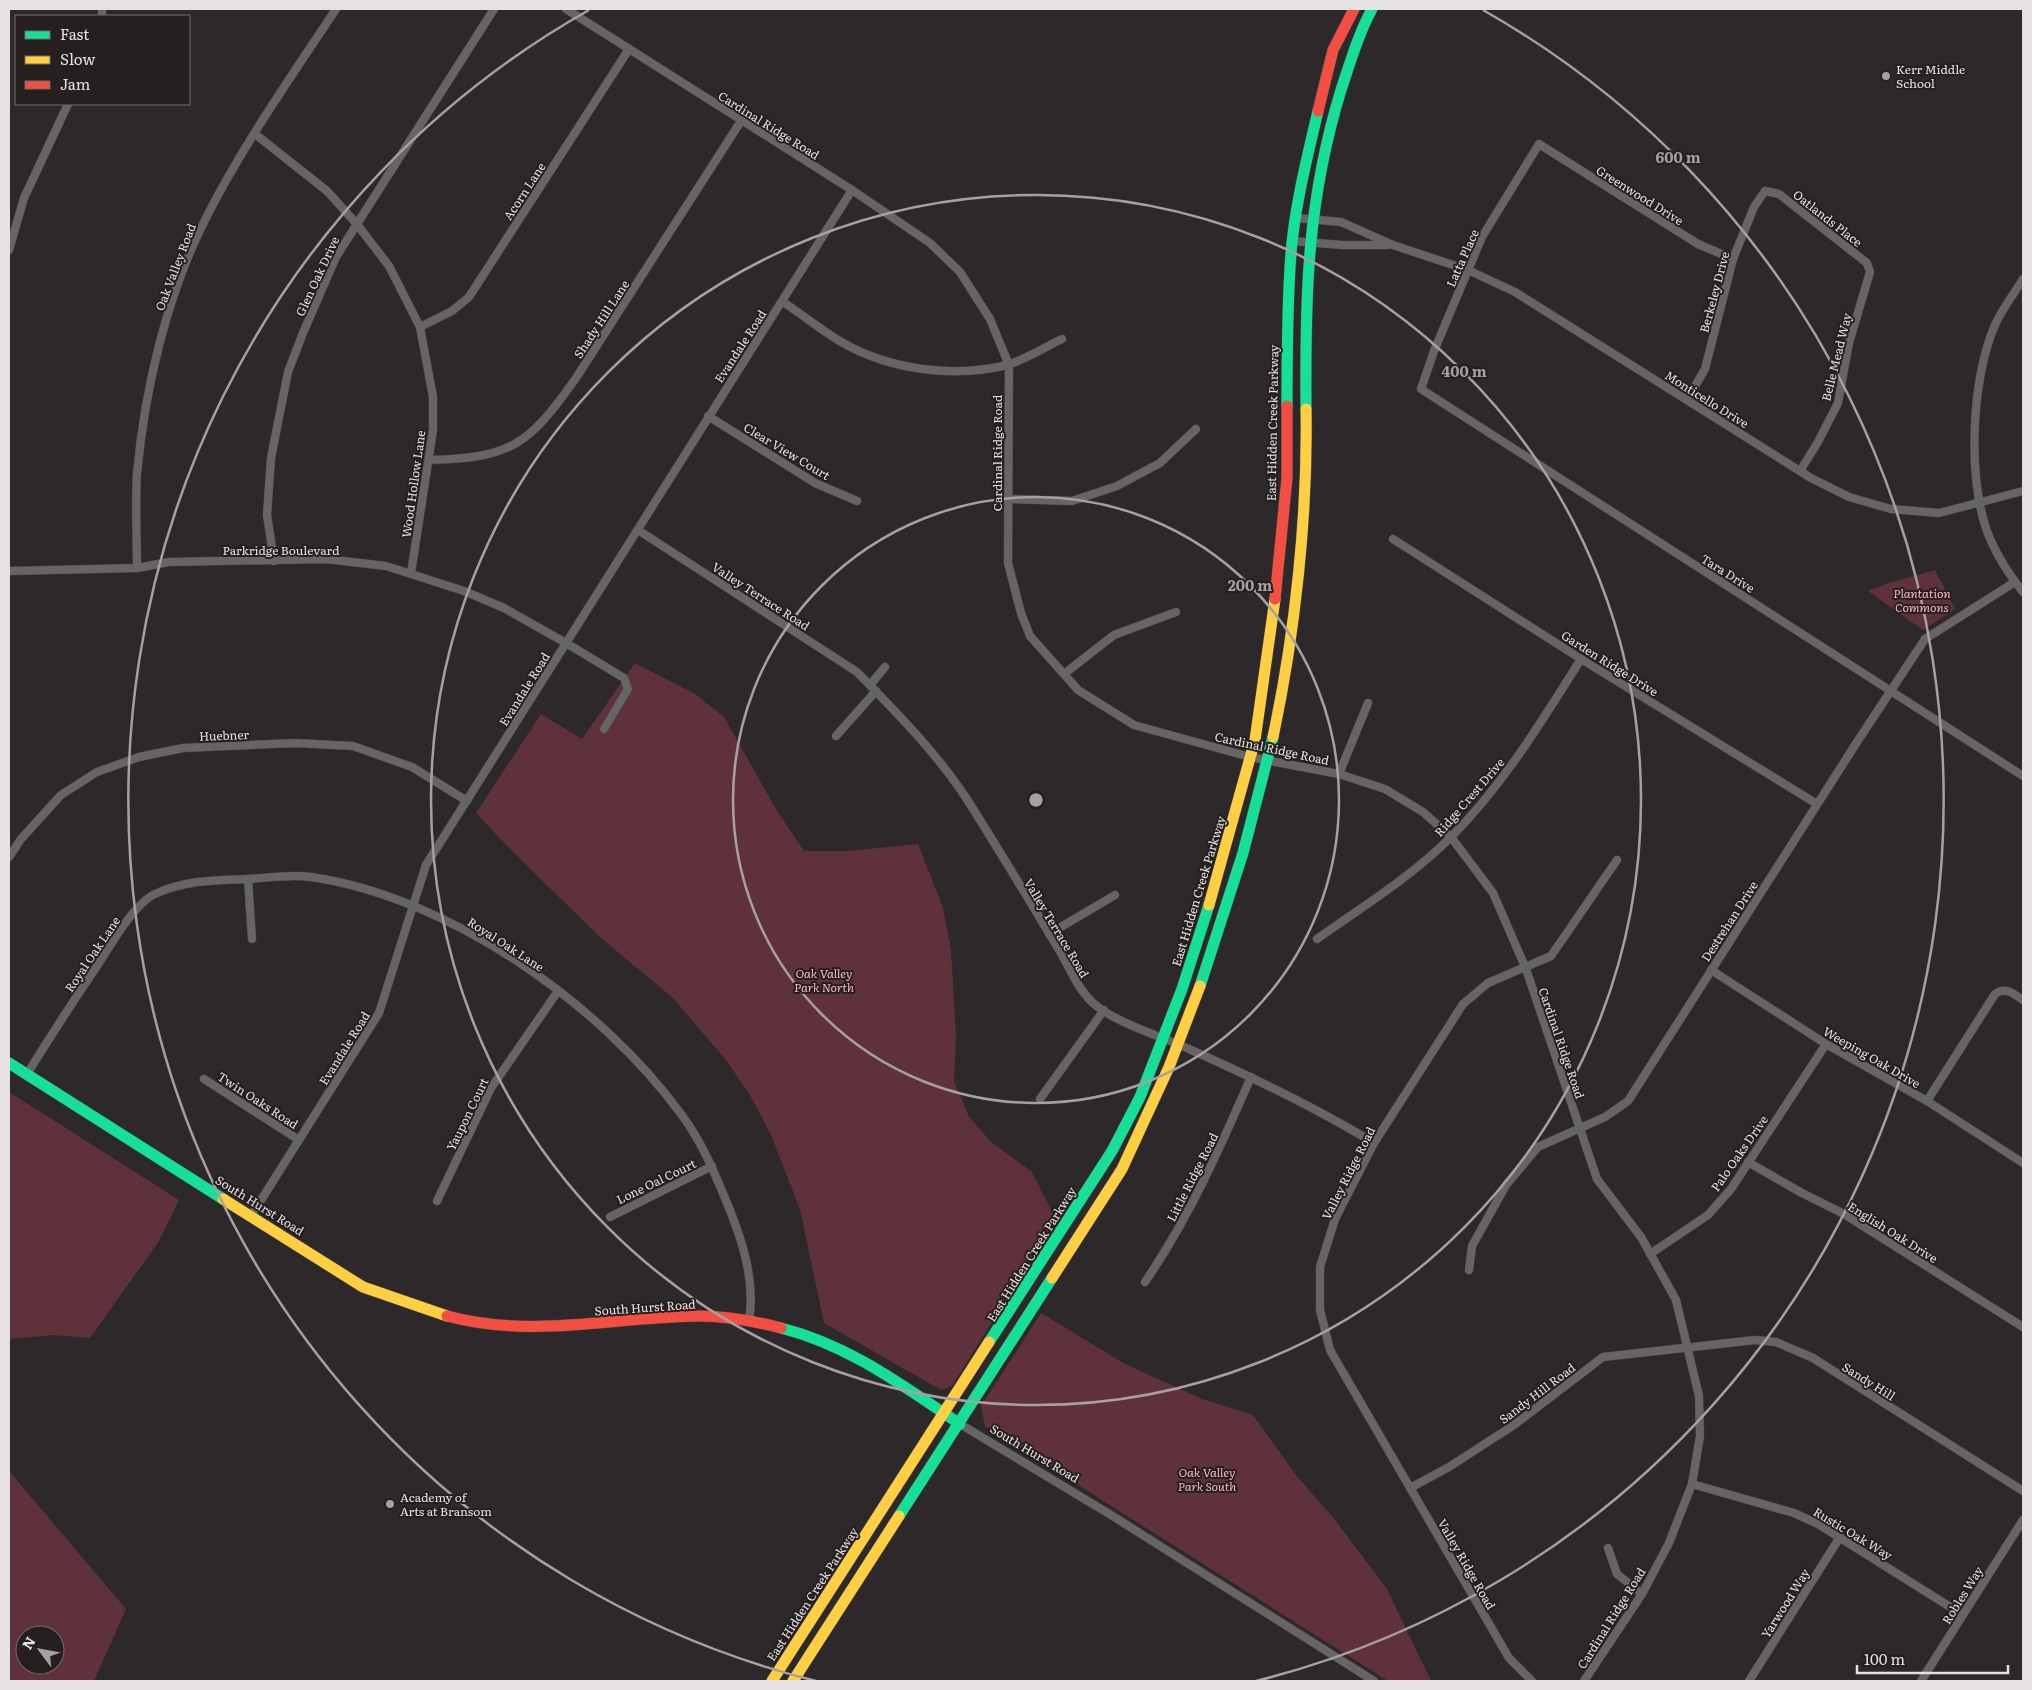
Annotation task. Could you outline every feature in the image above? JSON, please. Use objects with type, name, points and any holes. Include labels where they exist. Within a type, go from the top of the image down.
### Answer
[{"type":"main road","name":"East Hidden Creek Parkway","points":[[772,1681],[1112,1151],[1140,1097],[1182,989],[1219,874],[1250,757],[1275,602],[1287,478],[1287,337],[1292,241],[1302,176],[1333,50],[1354,9]]},
{"type":"main road","points":[[793,1681],[960,1424],[1122,1169],[1150,1114],[1178,1044],[1233,890],[1266,760],[1287,657],[1304,501],[1307,396],[1307,271],[1316,188],[1336,105],[1363,24],[1372,9]]},
{"type":"main road","name":"South Hurst Road","points":[[9,1063],[363,1287],[403,1304],[440,1316],[494,1326],[522,1328],[665,1317],[714,1317],[749,1320],[790,1330],[838,1348],[960,1424]]},
{"type":"street","name":"Oak Valley Road","points":[[137,568],[137,474],[146,406],[157,354],[176,291],[205,218],[255,134],[336,9]]},
{"type":"street","name":"Glen Oak Drive","points":[[274,561],[268,515],[271,458],[288,372],[336,257],[494,9]]},
{"type":"street","name":"Cardinal Ridge Road","points":[[566,9],[852,190],[930,242],[960,272],[990,319],[1009,365],[1008,563],[1021,613],[1030,636],[1078,690],[1134,725],[1250,757],[1340,774],[1385,790],[1423,812],[1451,838],[1493,893],[1526,969],[1597,1179],[1640,1237],[1676,1300],[1699,1396],[1700,1436],[1692,1484],[1669,1543],[1642,1594],[1584,1681]]},
{"type":"street","name":"Acorn Lane","points":[[420,327],[452,311],[469,297],[628,49]]},
{"type":"street","points":[[9,250],[24,198],[68,105]]},
{"type":"street","name":"Shady Hill Lane","points":[[430,460],[466,459],[499,452],[525,438],[549,416],[576,378],[741,121]]},
{"type":"street","name":"Wood Hollow Lane","points":[[255,134],[327,191],[356,223],[389,266],[420,327],[433,397],[433,430],[430,460],[411,572]]},
{"type":"street","name":"Greenwood Drive","points":[[1539,144],[1698,244],[1733,259]]},
{"type":"street","name":"Latta Place","points":[[1421,388],[1482,237],[1539,144]]},
{"type":"street","name":"Evandale Road","points":[[251,1216],[379,1013],[426,865],[852,190]]},
{"type":"street","name":"Berkeley Drive","points":[[1687,400],[1705,369],[1733,259],[1754,207],[1765,191]]},
{"type":"street","name":"Oatlands Place","points":[[1765,191],[1779,194],[1816,222],[1867,263],[1870,272]]},
{"type":"street","name":"Monticello Drive","points":[[1296,218],[1342,222],[1393,245],[1468,270],[1515,292],[1800,471],[1848,497],[1891,509],[1939,513],[2023,492]]},
{"type":"street","name":"Monticello Drive","points":[[1292,241],[1393,245]]},
{"type":"street","name":"Belle Mead Way","points":[[1800,471],[1818,442],[1838,403],[1849,343],[1870,272]]},
{"type":"street","points":[[2023,279],[1995,325],[1978,387],[1974,446],[1980,504],[1991,540],[2015,582],[2023,592]]},
{"type":"street","points":[[783,302],[842,343],[895,364],[925,369],[955,371],[1009,365],[1062,339]]},
{"type":"street","name":"Tara Drive","points":[[1421,388],[1582,494],[2023,776]]},
{"type":"street","name":"Clear View Court","points":[[708,416],[815,483],[857,501]]},
{"type":"street","points":[[1007,499],[1072,500],[1117,486],[1160,463],[1196,429]]},
{"type":"street","name":"Valley Terrace Road","points":[[638,530],[857,672],[876,691],[915,732],[968,802],[1049,934],[1076,984],[1094,1004],[1119,1020],[1252,1077],[1335,1119],[1374,1143]]},
{"type":"street","name":"Garden Ridge Drive","points":[[1393,538],[1582,659],[1817,804]]},
{"type":"street","name":"Parkridge Boulevard","points":[[9,571],[137,568],[169,562],[326,559],[386,566],[411,572],[504,608],[624,678],[628,690],[604,729]]},
{"type":"street","name":"Destrehan Drive","points":[[1469,1270],[1472,1246],[1506,1185],[1538,1147],[1606,1117],[1628,1101],[1817,804],[1925,639],[2015,582]]},
{"type":"street","points":[[1064,674],[1114,635],[1176,612]]},
{"type":"street","name":"Ridge Crest Drive","points":[[1317,939],[1410,873],[1451,838],[1521,754],[1582,659]]},
{"type":"street","points":[[870,685],[885,667]]},
{"type":"street","points":[[836,736],[876,691]]},
{"type":"street","points":[[1340,774],[1368,703]]},
{"type":"street","name":"Huebner","points":[[9,857],[20,840],[60,795],[97,772],[139,757],[183,748],[295,743],[353,746],[412,767],[466,801]]},
{"type":"street","name":"Valley Ridge Road","points":[[1532,1681],[1509,1658],[1330,1350],[1320,1310],[1320,1267],[1335,1219],[1374,1143],[1463,1004],[1488,983],[1526,969],[1551,956],[1617,860]]},
{"type":"street","name":"Royal Oak Lane","points":[[27,1074],[126,922],[152,896],[182,884],[309,877],[355,886],[413,905],[481,939],[558,991],[599,1024],[642,1066],[683,1115],[712,1166],[734,1219],[752,1288],[749,1320]]},
{"type":"street","points":[[248,879],[252,939]]},
{"type":"street","points":[[1049,934],[1115,895]]},
{"type":"street","name":"Weeping Oak Drive","points":[[1711,970],[1826,1044],[1927,1101],[2023,1163]]},
{"type":"street","points":[[1927,1101],[1995,994],[2006,990],[2023,1000]]},
{"type":"street","name":"Yaupon Court","points":[[437,1201],[491,1088],[558,991]]},
{"type":"street","points":[[1040,1098],[1104,1010]]},
{"type":"street","name":"Palo Oaks Drive","points":[[1650,1254],[1708,1215],[1730,1189],[1826,1044]]},
{"type":"street","name":"Little Ridge Road","points":[[1145,1282],[1170,1246],[1212,1166],[1252,1077]]},
{"type":"street","name":"Twin Oaks Road","points":[[204,1078],[299,1140]]},
{"type":"street","name":"English Oak Drive","points":[[1748,1162],[1800,1192],[1844,1214],[2023,1327]]},
{"type":"street","name":"Lone Oal Court","points":[[610,1216],[712,1166]]},
{"type":"street","name":"Sandy Hill","points":[[1688,1347],[1755,1340],[1776,1342],[1794,1348],[2023,1491]]},
{"type":"street","name":"Sandy Hill Road","points":[[1410,1488],[1449,1467],[1514,1425],[1603,1357],[1688,1347]]},
{"type":"street","name":"South Hurst Road","points":[[960,1424],[1111,1515],[1374,1681]]},
{"type":"street","name":"Rustic Oak Way","points":[[1692,1484],[1794,1513],[1840,1537],[1963,1615]]},
{"type":"street","name":"Robles Way","points":[[1921,1681],[2023,1520]]},
{"type":"street","name":"Yarwood Way","points":[[1749,1681],[1840,1537]]},
{"type":"street","points":[[1608,1548],[1617,1574],[1642,1594]]},
{"type":"green space","name":"Plantation Commons","points":[[1935,570],[1955,609],[1923,630],[1868,591],[1892,582]]},
{"type":"green space","name":"Oak Valley Park North","points":[[635,663],[695,694],[724,717],[777,811],[804,851],[848,851],[918,844],[943,908],[951,950],[956,1039],[954,1081],[969,1117],[991,1142],[1032,1172],[1056,1220],[952,1386],[941,1390],[824,1323],[800,1209],[771,1135],[750,1095],[726,1060],[673,998],[601,938],[476,813],[541,714],[582,739]]},
{"type":"green space","points":[[9,1092],[179,1200],[159,1241],[90,1338],[53,1335],[9,1339]]},
{"type":"green space","name":"Oak Valley Park South","points":[[1041,1313],[1125,1364],[1202,1399],[1253,1415],[1296,1475],[1335,1520],[1387,1589],[1431,1681],[1388,1681],[985,1426],[981,1406]]},
{"type":"green space","points":[[9,1471],[126,1609],[94,1681],[14,1681],[9,1678]]},
{"type":"traffic: fast","points":[[1306,409],[1306,326],[1310,248],[1321,170],[1341,90],[1358,39],[1372,9]]},
{"type":"traffic: fast","points":[[1287,406],[1288,310],[1293,235],[1302,182],[1318,111]]},
{"type":"traffic: fast","points":[[1200,986],[1243,853],[1273,737]]},
{"type":"traffic: fast","points":[[989,1342],[1112,1151],[1140,1097],[1182,989],[1209,905]]},
{"type":"traffic: fast","points":[[9,1063],[223,1199]]},
{"type":"traffic: fast","points":[[899,1516],[1052,1278]]},
{"type":"traffic: fast","points":[[781,1328],[806,1335],[830,1345],[875,1368],[960,1424]]},
{"type":"traffic: slow","points":[[1273,737],[1294,616],[1305,490],[1306,409]]},
{"type":"traffic: slow","points":[[1209,905],[1255,740],[1275,599]]},
{"type":"traffic: slow","points":[[1052,1278],[1122,1169],[1169,1067],[1200,986]]},
{"type":"traffic: slow","points":[[223,1199],[363,1287],[447,1316]]},
{"type":"traffic: slow","points":[[772,1681],[989,1342]]},
{"type":"traffic: slow","points":[[793,1681],[899,1516]]},
{"type":"traffic: jam","points":[[1318,111],[1333,50],[1354,9]]},
{"type":"traffic: jam","points":[[1275,599],[1287,478],[1287,406]]},
{"type":"traffic: jam","points":[[447,1316],[479,1323],[510,1326],[572,1325],[666,1317],[708,1316],[740,1319],[781,1328]]},
{"type":"place","name":"Kerr Middle School","points":[[1886,76]]},
{"type":"place","name":"Academy of Arts at Bransom","points":[[390,1504]]}]
